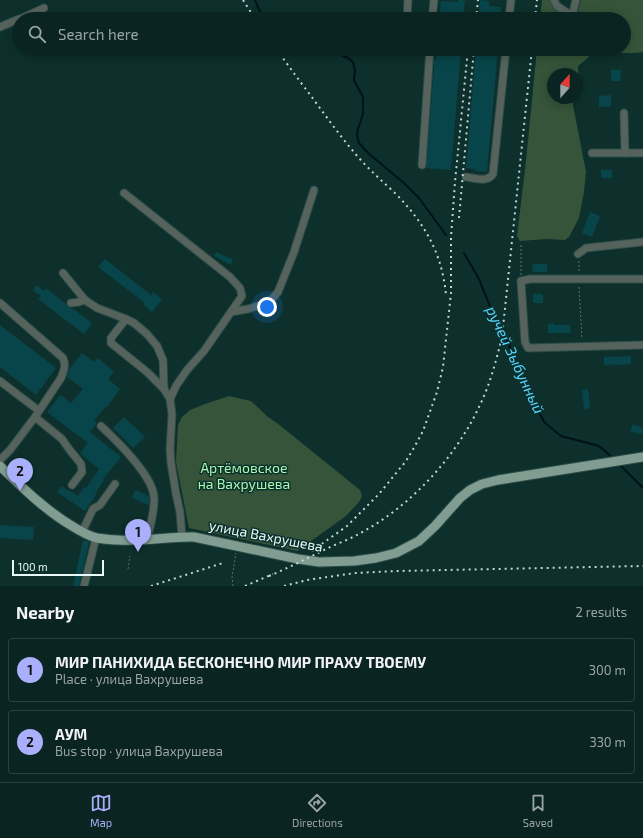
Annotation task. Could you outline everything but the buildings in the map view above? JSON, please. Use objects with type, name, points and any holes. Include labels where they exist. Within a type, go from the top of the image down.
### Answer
[{"type":"main road","name":"улица Вахрушева","points":[[0,466],[40,504],[82,532],[96,538],[147,540],[182,537],[202,538],[298,559],[319,562],[354,561],[376,558],[396,552],[419,541],[435,526],[460,498],[470,490],[482,484],[498,480],[643,457]]},
{"type":"street","points":[[407,12],[408,0]]},
{"type":"street","points":[[433,12],[434,0]]},
{"type":"street","points":[[510,12],[511,0]]},
{"type":"street","points":[[554,0],[557,6],[565,12]]},
{"type":"street","points":[[574,12],[576,0]]},
{"type":"street","points":[[35,12],[44,8]]},
{"type":"street","points":[[0,27],[12,22]]},
{"type":"street","points":[[422,165],[430,56]]},
{"type":"street","points":[[466,177],[484,180],[491,177],[493,174],[505,56]]},
{"type":"street","points":[[624,113],[625,152]]},
{"type":"street","points":[[592,153],[643,153]]},
{"type":"street","points":[[231,312],[248,309],[263,304],[272,299],[278,292],[294,252],[314,190]]},
{"type":"street","points":[[124,193],[230,277],[240,288],[242,296],[204,351],[183,375],[170,398]]},
{"type":"street","points":[[578,254],[586,248],[643,242]]},
{"type":"street","points":[[63,273],[85,300],[97,308],[134,323],[147,334],[157,346],[163,360],[164,389]]},
{"type":"street","points":[[643,279],[579,278],[530,279],[521,281],[525,342],[528,348],[643,345]]},
{"type":"street","points":[[71,303],[85,300]]},
{"type":"street","points":[[0,303],[63,358],[65,363],[64,372],[61,378],[10,450],[0,460]]},
{"type":"street","points":[[126,319],[110,338],[111,343],[147,372],[164,389],[170,398],[172,414],[170,450],[171,463],[180,512],[182,537]]},
{"type":"street","points":[[0,381],[38,410]]},
{"type":"street","points":[[34,417],[62,439],[81,464],[82,472],[72,485]]},
{"type":"street","points":[[101,426],[123,448],[140,469],[152,489],[154,505],[147,540]]},
{"type":"street","points":[[82,532],[92,509],[100,505],[115,484]]},
{"type":"street","points":[[84,586],[96,538]]},
{"type":"path","points":[[520,245],[521,281]]},
{"type":"path","points":[[578,254],[582,346]]},
{"type":"path","points":[[233,586],[232,578],[236,546]]},
{"type":"path","points":[[128,569],[130,556]]},
{"type":"green space","points":[[542,0],[552,0],[563,12],[541,12]]},
{"type":"green space","points":[[581,0],[643,0],[643,52],[631,53],[631,12],[578,12]]},
{"type":"green space","points":[[536,56],[588,56],[578,66],[578,68],[547,68],[547,104],[573,104],[586,172],[579,218],[569,237],[565,240],[546,239],[520,241],[517,236]]},
{"type":"green space","name":"Артёмовское на Вахрушева","points":[[229,396],[251,401],[268,417],[360,490],[362,496],[359,502],[346,516],[297,551],[189,528],[176,462],[178,425],[182,417],[190,410]]},
{"type":"waterway","name":"ручей Зыбунный","points":[[255,0],[260,12]]},
{"type":"waterway","name":"ручей Зыбунный","points":[[343,56],[353,62],[355,70],[354,80],[363,97],[363,114],[357,135],[359,143],[368,153],[405,184],[419,198],[446,235]]},
{"type":"waterway","name":"ручей Зыбунный","points":[[464,253],[479,279],[493,314],[511,349],[513,361],[523,385],[545,423],[561,436],[599,446],[614,459]]},
{"type":"waterway","name":"ручей Зыбунный","points":[[619,464],[643,488]]},
{"type":"railway","points":[[243,0],[251,12]]},
{"type":"railway","points":[[477,12],[478,0]]},
{"type":"railway","points":[[536,12],[537,0]]},
{"type":"railway","points":[[281,56],[347,143],[363,162],[406,205],[424,228],[441,266],[446,295]]},
{"type":"railway","points":[[312,551],[347,526],[379,494],[406,461],[423,431],[437,392],[443,367],[451,293],[451,237],[467,56]]},
{"type":"railway","points":[[459,218],[473,56]]},
{"type":"railway","points":[[269,576],[355,536],[375,525],[393,512],[428,481],[457,446],[469,427],[490,382],[502,337],[531,56]]},
{"type":"railway","points":[[151,586],[223,563]]},
{"type":"railway","points":[[284,586],[307,580],[355,573],[643,566]]},
{"type":"railway","points":[[245,586],[273,574]]},
{"type":"place","name":"АУМ","points":[[20,491]]},
{"type":"place","name":"МИР ПАНИХИДА БЕСКОНЕЧНО МИР ПРАХУ ТВОЕМУ","points":[[138,552]]}]
